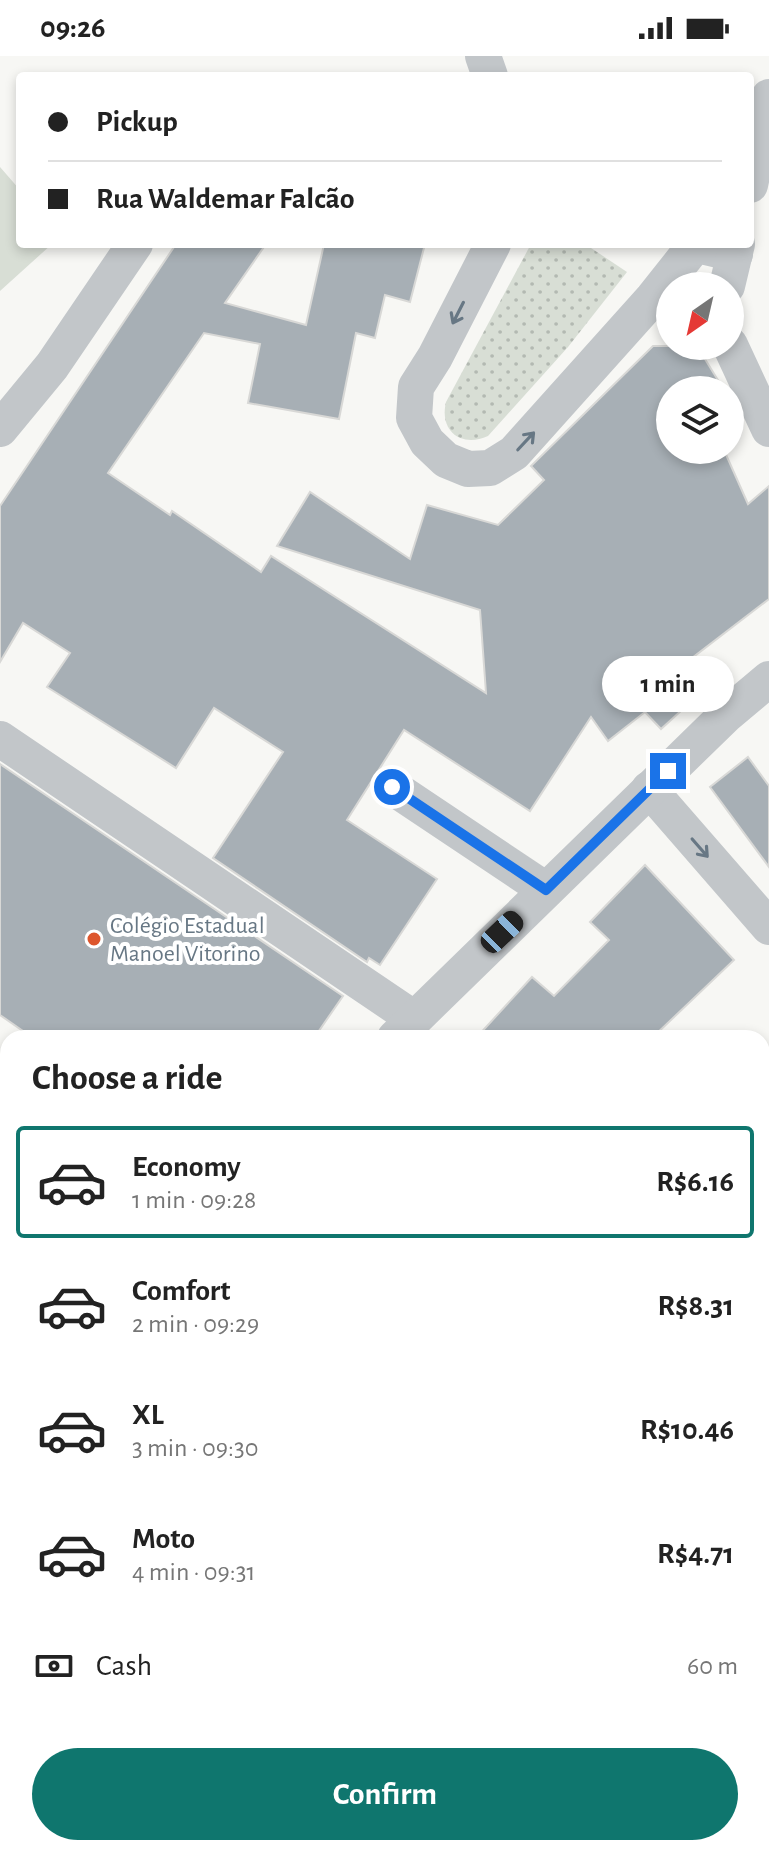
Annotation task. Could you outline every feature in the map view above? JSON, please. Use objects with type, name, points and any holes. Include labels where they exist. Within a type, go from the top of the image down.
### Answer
[{"type":"street","points":[[754,169],[767,115]]},
{"type":"street","points":[[0,429],[52,366],[132,248]]},
{"type":"street","points":[[491,248],[435,357],[416,387],[414,418],[427,442],[446,460],[468,469],[490,468],[514,453],[653,298],[692,248]]},
{"type":"street","points":[[701,248],[733,261]]},
{"type":"street","points":[[737,360],[769,429]]},
{"type":"street","points":[[0,739],[404,1028],[725,716],[769,679]]},
{"type":"street","points":[[392,787],[546,890]]},
{"type":"street","points":[[649,789],[769,927]]},
{"type":"shaded area","points":[[0,167],[16,185],[16,248],[48,248],[0,291]]},
{"type":"shaded area","points":[[529,248],[591,248],[627,272],[568,347],[488,436],[469,440],[454,434],[446,421],[446,402]]},
{"type":"building","points":[[173,248],[263,248],[225,303],[306,325],[323,248],[424,248],[410,302],[385,295],[375,338],[356,333],[339,419],[248,403],[260,344],[204,333],[108,473],[170,515],[172,511],[261,572],[271,556],[486,693],[480,610],[277,546],[310,492],[410,559],[427,505],[498,525],[544,480],[531,466],[653,346],[656,346],[656,360],[706,360],[715,376],[656,376],[656,464],[730,464],[748,504],[769,486],[769,599],[670,675],[693,700],[661,729],[645,712],[608,741],[591,717],[530,811],[404,730],[347,820],[437,879],[380,965],[369,958],[367,962],[213,858],[283,752],[214,708],[176,768],[47,687],[70,653],[23,623],[0,662],[0,506]]},
{"type":"building","points":[[748,757],[769,786],[769,867],[710,787]]},
{"type":"building","points":[[0,764],[343,996],[320,1030],[22,1030],[0,1015]]},
{"type":"building","points":[[645,865],[734,960],[660,1030],[483,1030],[532,977],[554,996],[609,940],[590,922]]},
{"type":"place","name":"Colégio Estadual Manoel Vitorino","points":[[94,939]]},
{"type":"route","points":[[392,787],[546,890],[668,771]]}]
